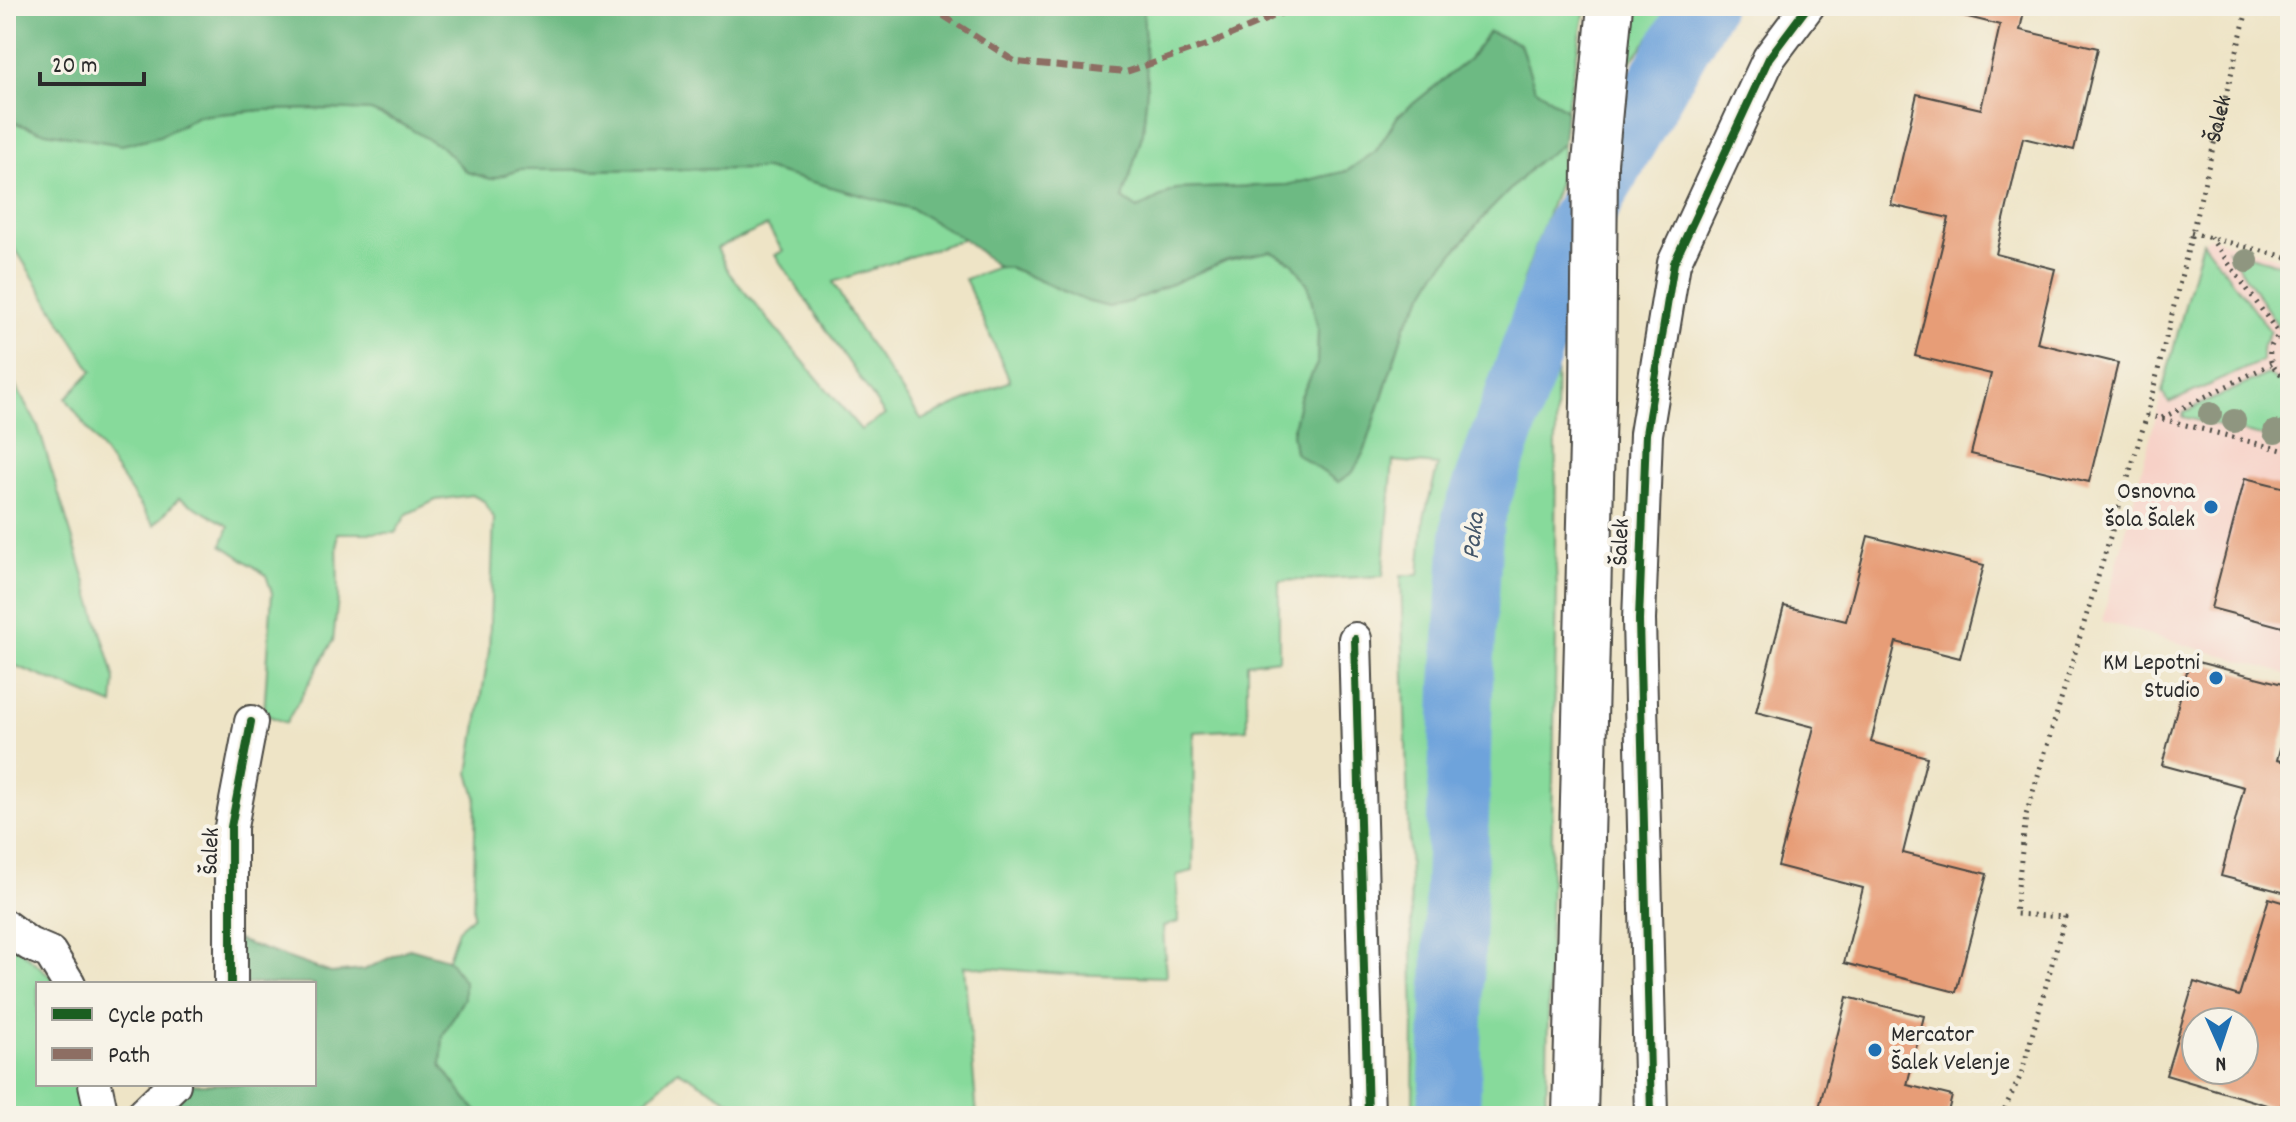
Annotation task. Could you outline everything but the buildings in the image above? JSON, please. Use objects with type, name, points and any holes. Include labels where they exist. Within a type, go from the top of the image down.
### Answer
[{"type":"main road","points":[[1575,1116],[1593,403],[1595,163],[1609,14]]},
{"type":"street","name":"Šalek","points":[[1651,1116],[1639,620],[1646,434],[1674,263],[1769,58],[1808,6]]},
{"type":"street","points":[[1355,639],[1368,1116]]},
{"type":"street","name":"Šalek","points":[[231,982],[231,827],[251,722]]},
{"type":"street","points":[[6,927],[29,944],[50,953],[68,982]]},
{"type":"street","points":[[95,1086],[102,1116]]},
{"type":"street","points":[[141,1116],[172,1086]]},
{"type":"path","points":[[2191,233],[2290,258]]},
{"type":"path","points":[[2210,237],[2279,334]]},
{"type":"path","points":[[2290,329],[2279,334],[2269,353],[2271,364],[2278,373],[2290,379]]},
{"type":"path","points":[[2162,418],[2271,364]]},
{"type":"path","points":[[2147,415],[2290,452]]},
{"type":"shaded area","name":"Osnovna šola Šalek","points":[[2210,237],[2290,262],[2290,675],[2102,621],[2202,241]]},
{"type":"green space","points":[[6,6],[1143,6],[1147,87],[1143,132],[1123,199],[1138,209],[1176,189],[1287,185],[1347,171],[1376,151],[1398,116],[1469,59],[1489,32],[1520,44],[1535,88],[1566,110],[1563,144],[1537,162],[1487,213],[1437,272],[1405,326],[1365,450],[1353,472],[1338,482],[1295,453],[1292,433],[1300,398],[1317,364],[1318,330],[1308,285],[1293,263],[1271,251],[1227,260],[1132,301],[1109,307],[1086,301],[1011,268],[998,267],[964,239],[912,209],[765,169],[519,170],[491,179],[467,172],[443,148],[400,123],[371,111],[263,110],[198,116],[160,136],[122,145],[40,131],[6,120]]},
{"type":"green space","points":[[1143,6],[1586,6],[1566,110],[1535,88],[1520,44],[1489,32],[1469,59],[1398,116],[1376,151],[1347,171],[1287,185],[1176,189],[1138,209],[1123,199],[1143,132],[1147,87]]},
{"type":"green space","points":[[1636,6],[1674,6],[1627,66]]},
{"type":"green space","points":[[263,110],[371,111],[400,123],[444,148],[467,172],[491,179],[519,170],[765,169],[912,209],[964,239],[833,282],[859,329],[922,420],[1010,381],[965,279],[998,267],[1011,268],[1086,301],[1109,307],[1132,301],[1227,260],[1271,251],[1293,263],[1308,285],[1318,329],[1317,364],[1300,398],[1292,433],[1295,452],[1338,482],[1365,450],[1405,326],[1437,272],[1487,213],[1537,162],[1563,144],[1560,180],[1524,279],[1467,496],[1449,694],[1445,922],[1435,1116],[1413,1116],[1414,1020],[1401,575],[1419,575],[1424,518],[1438,465],[1393,461],[1383,576],[1279,581],[1279,659],[1247,663],[1247,729],[1194,732],[1193,871],[1177,875],[1178,922],[1163,927],[1166,977],[1064,974],[964,966],[977,1116],[755,1116],[678,1070],[628,1116],[483,1116],[469,1103],[441,1065],[443,1035],[464,998],[464,981],[448,959],[458,929],[473,916],[476,797],[469,773],[489,651],[494,518],[484,501],[472,495],[436,500],[407,514],[395,533],[337,533],[338,598],[333,641],[286,723],[264,714],[272,593],[266,575],[222,545],[229,526],[179,498],[154,525],[66,398],[92,371],[6,234],[6,120],[40,131],[80,137],[160,136],[198,116]],"holes":[[[767,226],[783,251],[775,255],[885,415],[861,430],[729,273],[717,248]]]},
{"type":"green space","points":[[2202,241],[2270,331],[2262,347],[2262,361],[2169,403],[2162,392]]},
{"type":"green space","points":[[2228,250],[2290,267],[2290,322],[2278,326]]},
{"type":"green space","points":[[1557,316],[1557,587],[1546,1116],[1460,1116],[1467,944],[1471,689],[1489,519],[1523,398]]},
{"type":"green space","points":[[6,369],[38,426],[110,661],[115,680],[113,705],[6,662]]},
{"type":"green space","points":[[2268,374],[2290,385],[2290,443],[2183,417],[2184,412]]},
{"type":"green space","points":[[6,938],[58,982],[36,982],[36,1086],[87,1086],[92,1116],[6,1116]]},
{"type":"green space","points":[[237,940],[331,973],[364,970],[410,948],[448,959],[464,981],[464,998],[443,1035],[441,1065],[469,1103],[483,1116],[157,1116],[184,1086],[316,1086],[316,982],[238,982]]},
{"type":"waterway","name":"Paka","points":[[1449,1116],[1462,685],[1473,518],[1572,235],[1702,6]]},
{"type":"marked path","points":[[928,6],[1016,62],[1126,72],[1210,44],[1298,6]]},
{"type":"cycle path","points":[[1651,1116],[1639,620],[1646,434],[1674,263],[1769,58],[1808,6]]},
{"type":"cycle path","points":[[1355,639],[1368,1116]]},
{"type":"cycle path","points":[[231,982],[231,827],[251,722]]},
{"type":"place","name":"Osnovna šola Šalek","points":[[2211,507]]},
{"type":"place","name":"KM Lepotni Studio","points":[[2216,678]]},
{"type":"place","name":"Mercator Šalek Velenje","points":[[1875,1050]]}]
